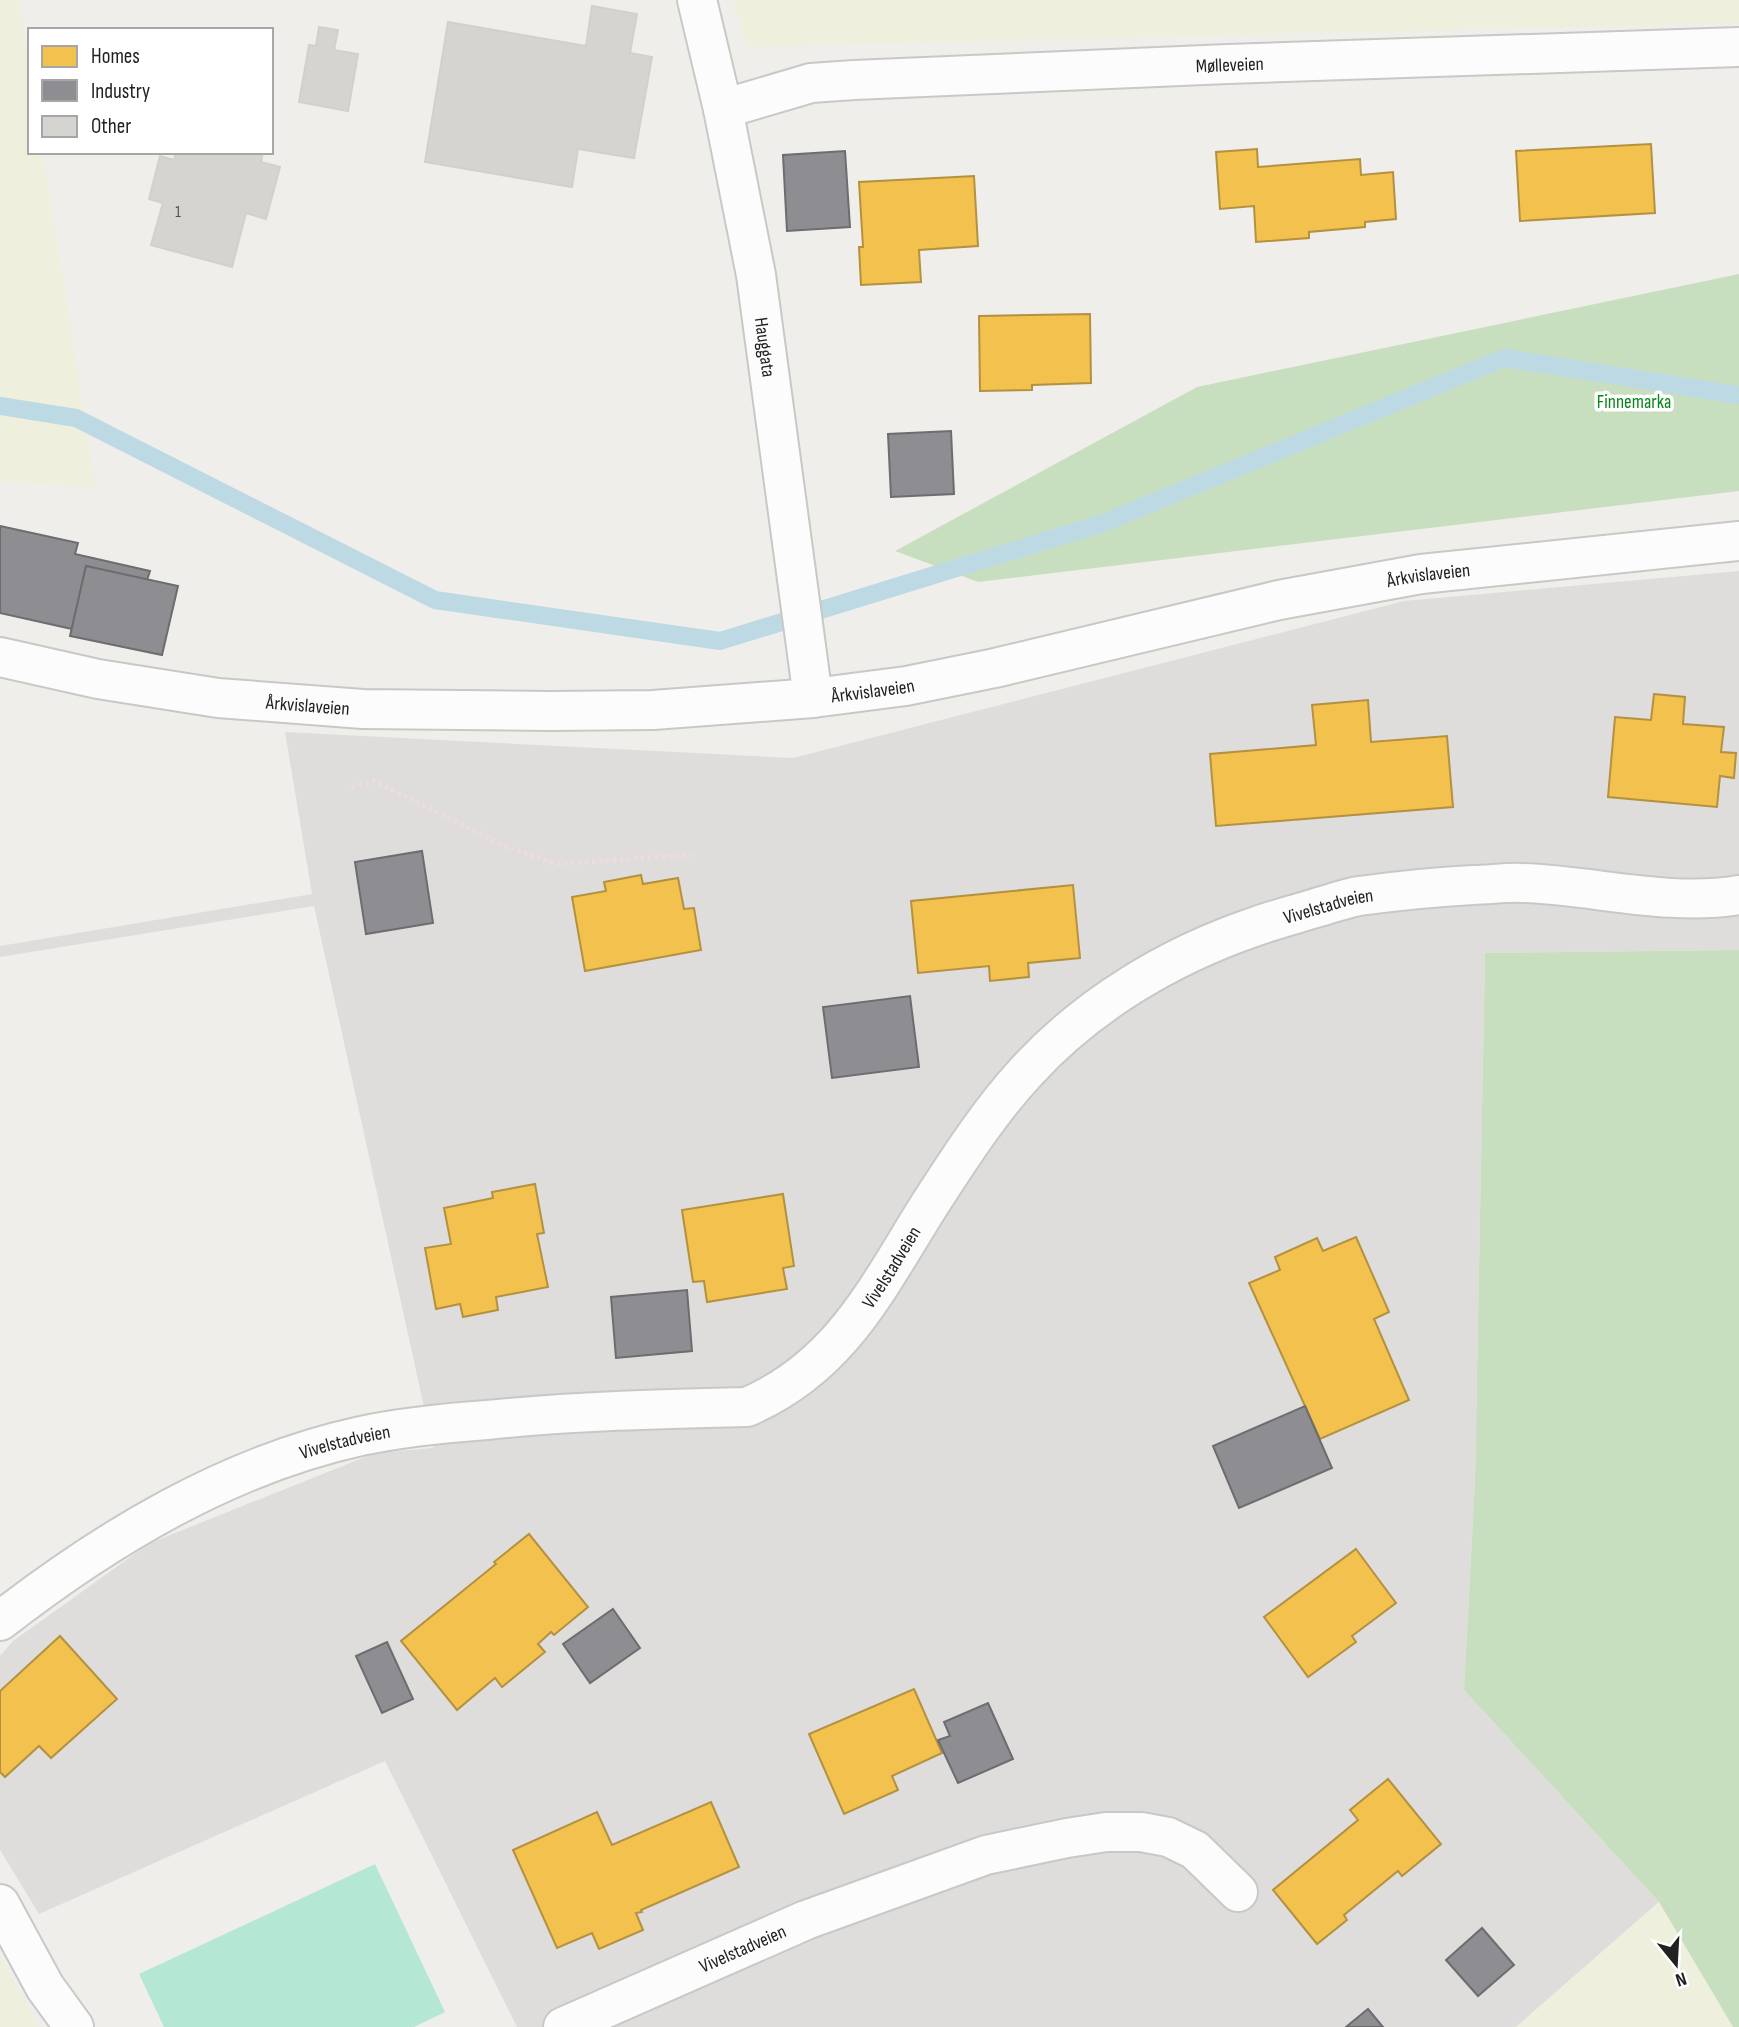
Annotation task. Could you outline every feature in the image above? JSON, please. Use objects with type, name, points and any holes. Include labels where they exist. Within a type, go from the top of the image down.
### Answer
[{"type":"street","name":"Hauggata","points":[[697,0],[723,109],[756,275],[813,698]]},
{"type":"street","name":"Mølleveien","points":[[723,109],[811,83],[854,79],[1739,47]]},
{"type":"street","name":"Årkvislaveien","points":[[0,657],[98,679],[218,698],[363,709],[653,710],[813,698],[906,686],[995,668],[1279,600],[1421,574],[1739,541]]},
{"type":"street","name":"Vivelstadveien","points":[[0,1620],[99,1550],[166,1511],[238,1476],[359,1436],[426,1425],[580,1411],[747,1407],[767,1398],[822,1360],[849,1329],[887,1278],[930,1205],[983,1127],[1026,1072],[1072,1027],[1157,968],[1253,927],[1355,897],[1449,887],[1521,883],[1669,896],[1719,898],[1739,895]]},
{"type":"street","name":"Vivelstadveien","points":[[563,2027],[806,1920],[986,1855],[1054,1841],[1106,1832],[1142,1832],[1168,1837],[1195,1850],[1238,1892]]},
{"type":"street","points":[[0,1904],[45,1987],[74,2027]]},
{"type":"path","points":[[352,787],[374,781],[505,846],[556,864],[692,855]]},
{"type":"shaded area","points":[[1739,571],[1739,950],[1485,953],[1475,1480],[1464,1690],[1659,1902],[1516,2027],[517,2027],[385,1761],[39,1914],[0,1850],[0,1656],[13,1641],[150,1543],[375,1453],[433,1448],[314,906],[0,957],[0,946],[312,894],[285,732],[793,758],[1404,601]]},
{"type":"green space","points":[[0,0],[19,0],[28,57],[28,154],[43,154],[96,488],[0,481]]},
{"type":"green space","points":[[732,0],[1739,0],[1739,23],[748,47]]},
{"type":"green space","name":"Finnemarka","points":[[1739,274],[1739,491],[978,582],[895,551],[1197,387]]},
{"type":"green space","points":[[1739,950],[1739,2027],[1733,2027],[1659,1902],[1464,1690],[1475,1480],[1485,953]]},
{"type":"green space","points":[[375,1864],[445,2012],[414,2027],[164,2027],[139,1974]]},
{"type":"green space","points":[[1659,1902],[1733,2027],[1516,2027]]},
{"type":"green space","points":[[0,1956],[39,2027],[0,2027]]},
{"type":"building: Homes","points":[[1651,144],[1655,213],[1520,221],[1516,151]]},
{"type":"building: Homes","points":[[1257,149],[1258,167],[1360,159],[1361,175],[1393,172],[1396,219],[1365,222],[1365,227],[1309,232],[1309,238],[1256,242],[1254,206],[1220,209],[1216,152]]},
{"type":"building: Homes","points":[[974,176],[978,246],[919,250],[921,282],[861,285],[859,247],[863,247],[859,182]]},
{"type":"building: Homes","points":[[1090,314],[1091,383],[1032,385],[1032,390],[980,391],[979,316]]},
{"type":"building: Homes","points":[[1654,694],[1685,697],[1683,724],[1724,727],[1721,752],[1736,753],[1734,778],[1720,776],[1717,807],[1608,797],[1615,717],[1651,720]]},
{"type":"building: Homes","points":[[1368,700],[1371,742],[1447,736],[1453,807],[1216,826],[1210,754],[1316,745],[1312,705]]},
{"type":"building: Homes","points":[[641,875],[643,884],[678,878],[684,909],[694,908],[701,950],[585,971],[572,897],[606,891],[604,882]]},
{"type":"building: Homes","points":[[1073,885],[1080,958],[1028,963],[1029,977],[990,981],[989,966],[918,973],[911,901]]},
{"type":"building: Homes","points":[[535,1184],[544,1233],[537,1234],[548,1287],[496,1297],[498,1310],[463,1317],[460,1304],[436,1309],[425,1248],[451,1244],[444,1208],[493,1198],[492,1192]]},
{"type":"building: Homes","points":[[783,1194],[794,1266],[783,1268],[787,1289],[707,1302],[704,1281],[693,1282],[682,1210]]},
{"type":"building: Homes","points":[[1356,1237],[1389,1312],[1374,1319],[1409,1400],[1320,1439],[1249,1283],[1280,1270],[1275,1257],[1317,1238],[1323,1251]]},
{"type":"building: Homes","points":[[529,1534],[588,1607],[554,1635],[551,1632],[538,1644],[545,1652],[502,1687],[495,1678],[457,1710],[401,1641]]},
{"type":"building: Homes","points":[[1356,1549],[1396,1603],[1352,1636],[1356,1642],[1308,1677],[1264,1617]]},
{"type":"building: Homes","points":[[60,1636],[117,1699],[51,1758],[39,1746],[5,1777],[0,1772],[0,1691]]},
{"type":"building: Homes","points":[[914,1689],[942,1753],[892,1776],[898,1790],[844,1814],[809,1734]]},
{"type":"building: Homes","points":[[1388,1779],[1441,1844],[1402,1876],[1398,1871],[1344,1915],[1347,1920],[1317,1944],[1273,1890],[1358,1820],[1350,1810]]},
{"type":"building: Homes","points":[[711,1802],[739,1867],[636,1913],[643,1930],[599,1949],[592,1933],[557,1948],[513,1850],[597,1812],[612,1845]]},
{"type":"building: Industry","points":[[845,151],[850,227],[787,231],[783,155]]},
{"type":"building: Industry","points":[[951,431],[954,494],[891,497],[888,434]]},
{"type":"building: Industry","points":[[0,526],[78,543],[75,554],[150,571],[147,580],[86,566],[72,629],[0,613]]},
{"type":"building: Industry","points":[[86,566],[178,586],[162,655],[70,636]]},
{"type":"building: Industry","points":[[422,851],[433,923],[366,934],[355,862]]},
{"type":"building: Industry","points":[[910,996],[919,1067],[832,1078],[823,1007]]},
{"type":"building: Industry","points":[[687,1290],[692,1351],[616,1358],[611,1297]]},
{"type":"building: Industry","points":[[1305,1406],[1332,1468],[1239,1508],[1213,1446]]},
{"type":"building: Industry","points":[[613,1609],[640,1648],[590,1683],[563,1644]]},
{"type":"building: Industry","points":[[387,1642],[413,1699],[382,1713],[356,1656]]},
{"type":"building: Industry","points":[[988,1703],[1013,1759],[958,1783],[938,1740],[950,1736],[944,1722]]},
{"type":"building: Industry","points":[[1482,1928],[1514,1965],[1478,1996],[1446,1960]]},
{"type":"building: Industry","points":[[1368,2009],[1383,2027],[1346,2027]]},
{"type":"building: Other","points":[[592,6],[637,14],[630,53],[652,57],[634,158],[578,149],[572,187],[425,162],[448,22],[586,46]]},
{"type":"building: Other","points":[[319,27],[338,30],[334,50],[358,54],[348,111],[299,102],[309,45],[316,46]]},
{"type":"building: Other","points":[[176,154],[263,154],[261,162],[280,167],[266,219],[246,213],[232,267],[151,245],[163,203],[149,199],[160,156],[174,160]]},
{"type":"waterway","points":[[0,406],[76,418],[435,600],[720,641],[1103,523],[1504,358],[1739,395]]}]
